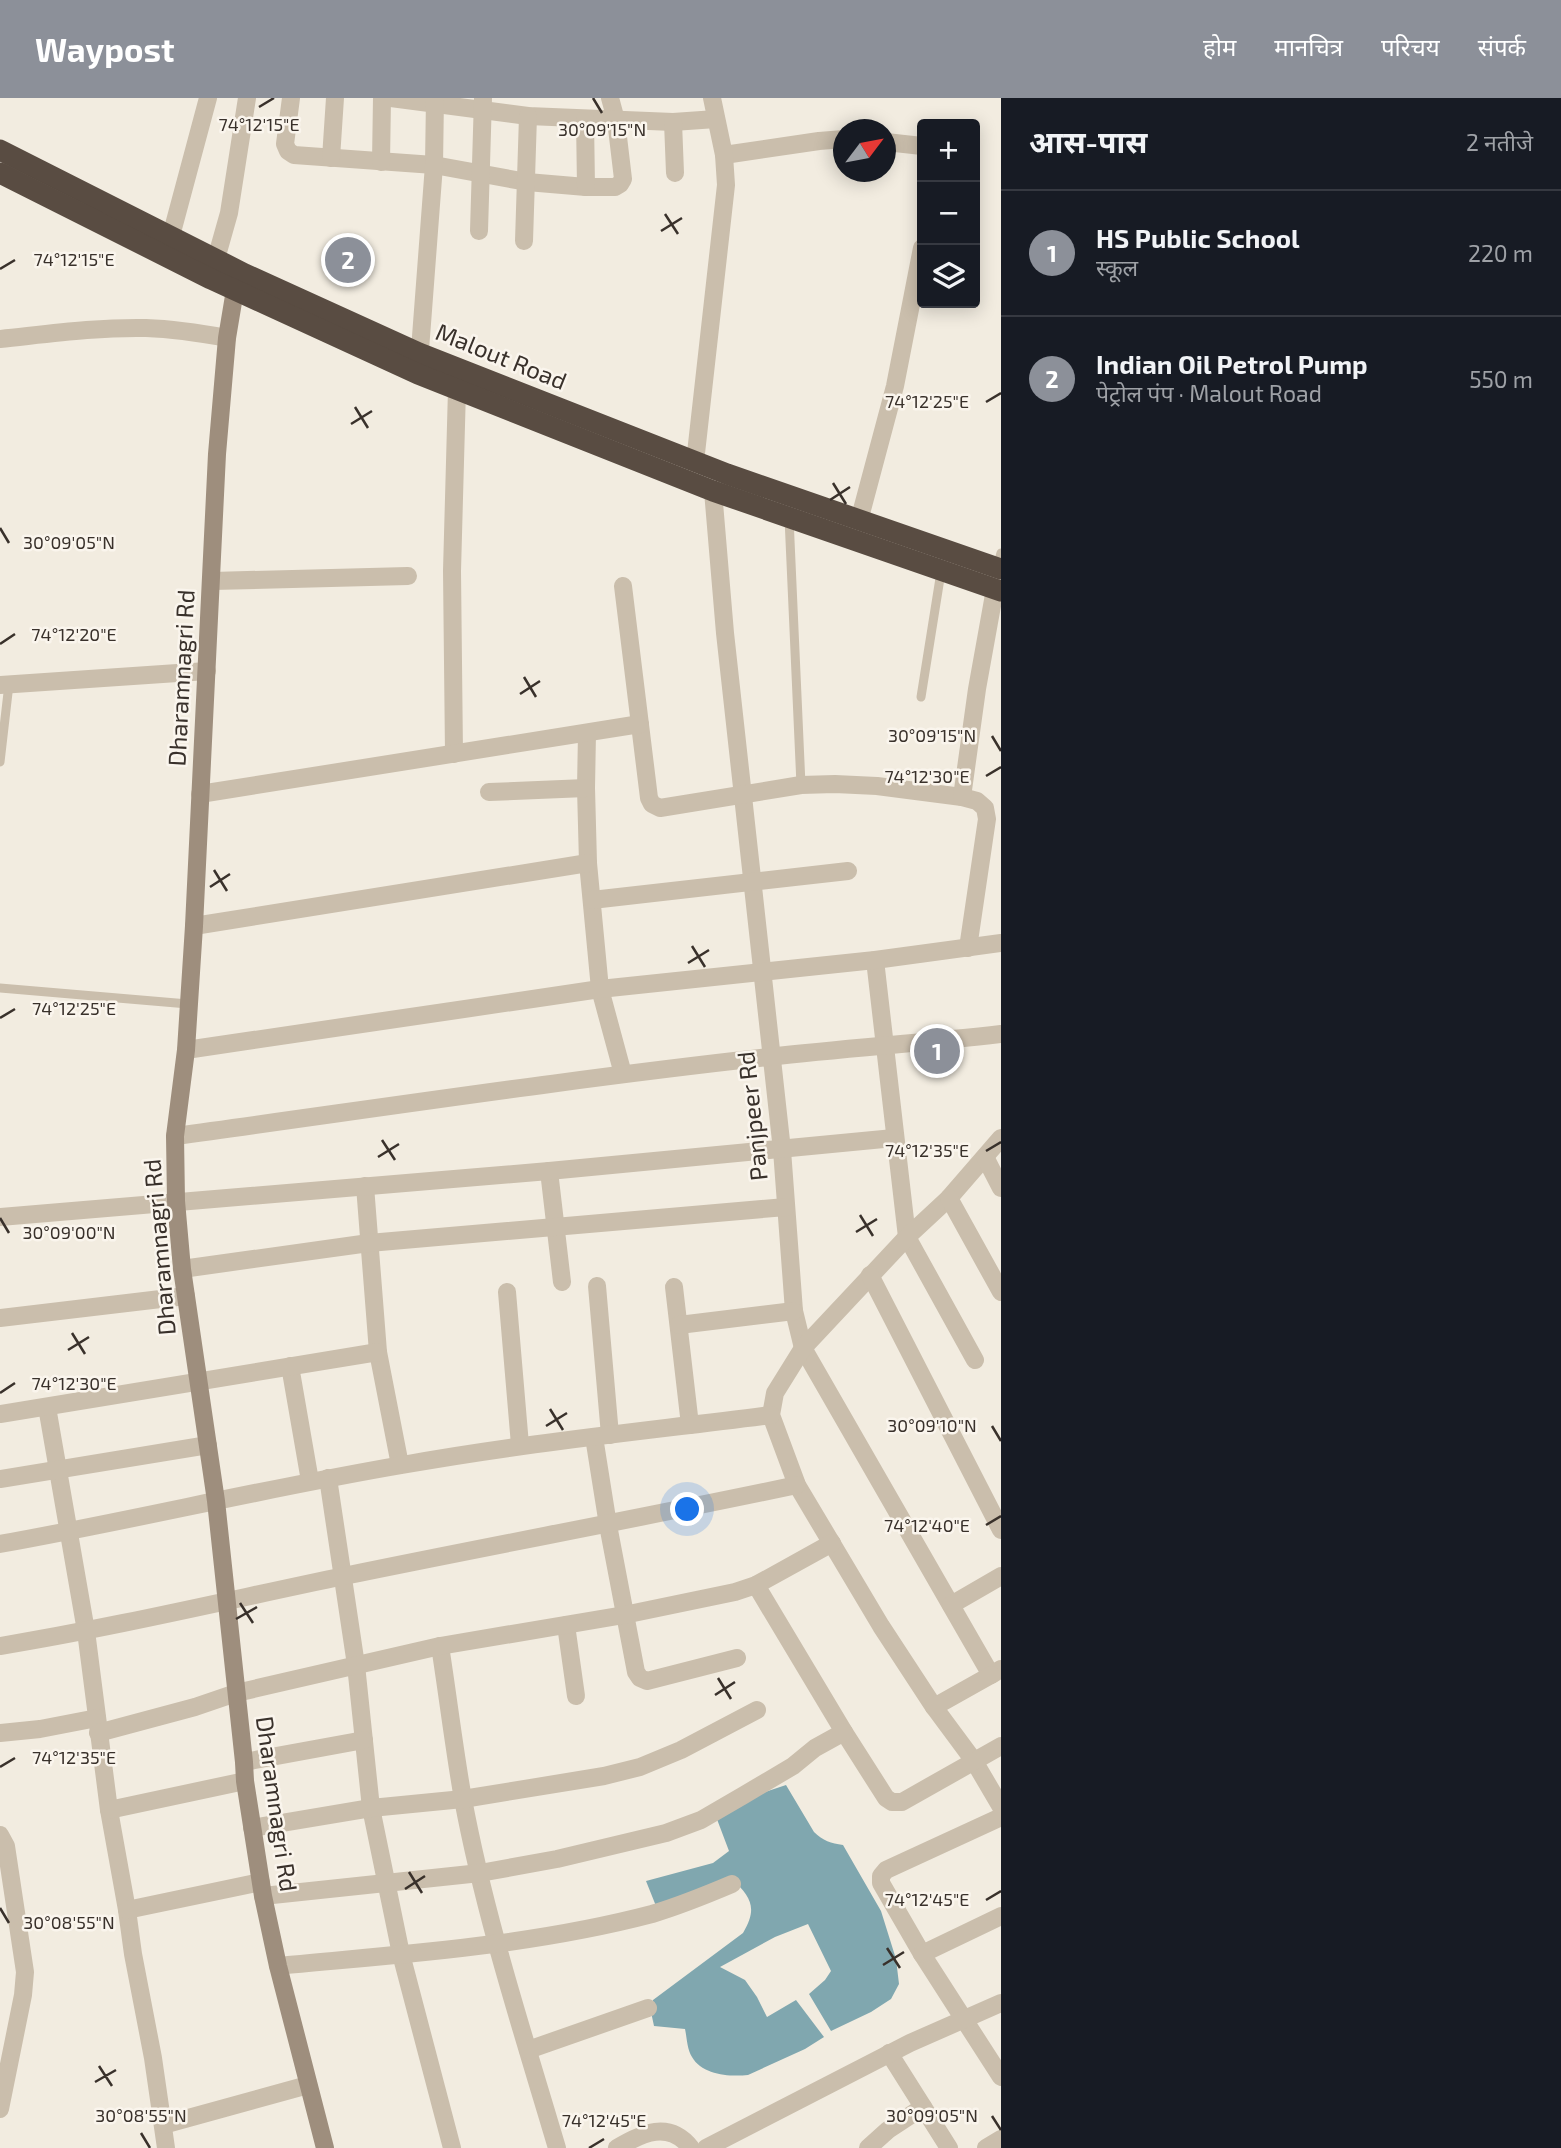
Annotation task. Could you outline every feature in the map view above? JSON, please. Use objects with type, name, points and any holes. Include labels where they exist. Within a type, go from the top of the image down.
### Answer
[{"type":"highway","name":"Malout Road","points":[[0,150],[419,363],[457,389],[713,491],[942,570],[999,574]]},
{"type":"highway","name":"Malout Road","points":[[0,173],[234,290],[419,363],[695,461],[999,574]]},
{"type":"street","points":[[171,236],[208,98]]},
{"type":"street","points":[[216,259],[229,213],[247,98]]},
{"type":"street","points":[[290,98],[285,144],[288,151],[294,155],[434,165],[527,182],[615,187],[623,179],[616,121],[610,98]]},
{"type":"street","points":[[331,158],[335,98]]},
{"type":"street","points":[[381,162],[382,98]]},
{"type":"street","points":[[391,98],[483,105],[528,116],[673,122],[716,119]]},
{"type":"street","points":[[695,461],[726,185],[724,155],[712,98]]},
{"type":"street","points":[[419,363],[434,165],[435,101]]},
{"type":"street","points":[[479,231],[483,105]]},
{"type":"street","points":[[524,241],[528,116]]},
{"type":"street","points":[[585,119],[586,187]]},
{"type":"street","points":[[673,122],[675,173]]},
{"type":"street","points":[[724,155],[833,140]]},
{"type":"street","points":[[896,143],[917,145]]},
{"type":"street","points":[[859,521],[895,386],[917,274]]},
{"type":"street","name":"Dharamnagri Rd","points":[[234,290],[217,454],[194,926],[186,1050],[175,1136],[176,1201],[182,1269],[216,1502],[252,1828],[278,1966],[325,2148]]},
{"type":"street","points":[[0,339],[87,330],[146,328],[227,338]]},
{"type":"street","points":[[454,754],[452,571],[457,389]]},
{"type":"street","name":"Panjpeer Rd","points":[[713,491],[724,633],[782,1150],[794,1311],[803,1348],[951,1605],[996,1672]]},
{"type":"street","points":[[962,797],[999,574]]},
{"type":"street","points":[[212,581],[408,576]]},
{"type":"street","points":[[623,586],[649,798],[652,804],[660,808],[801,785],[835,784],[877,786],[977,801],[985,808],[988,819],[968,948]]},
{"type":"street","points":[[4,684],[207,671]]},
{"type":"street","points":[[200,794],[640,724]]},
{"type":"street","points":[[587,733],[588,863],[600,989],[623,1074]]},
{"type":"street","points":[[488,792],[586,788]]},
{"type":"street","points":[[194,926],[588,863]]},
{"type":"street","points":[[592,900],[848,871]]},
{"type":"street","points":[[186,1050],[600,989],[763,973],[1001,943]]},
{"type":"street","points":[[875,960],[907,1237],[975,1360]]},
{"type":"street","points":[[175,1136],[623,1074],[772,1056],[1001,1034]]},
{"type":"street","points":[[0,1217],[549,1171],[894,1138]]},
{"type":"street","points":[[1001,1138],[949,1198],[870,1275],[803,1348],[775,1393],[771,1415],[797,1485],[881,1626],[934,1707],[974,1761],[1001,1807]]},
{"type":"street","points":[[985,1157],[1001,1188]]},
{"type":"street","points":[[549,1171],[562,1282]]},
{"type":"street","points":[[365,1186],[378,1352],[400,1465]]},
{"type":"street","points":[[949,1198],[1001,1292]]},
{"type":"street","points":[[182,1269],[369,1243],[786,1207]]},
{"type":"street","points":[[870,1275],[993,1495],[1001,1530]]},
{"type":"street","points":[[597,1286],[608,1525],[636,1672],[640,1678],[647,1681],[737,1658]]},
{"type":"street","points":[[674,1287],[690,1425]]},
{"type":"street","points":[[507,1292],[520,1445]]},
{"type":"street","points":[[0,1318],[186,1296]]},
{"type":"street","points":[[679,1325],[794,1311]]},
{"type":"street","points":[[0,1414],[378,1352]]},
{"type":"street","points":[[290,1366],[343,1576],[356,1665],[371,1808],[385,1882],[452,2148]]},
{"type":"street","points":[[47,1407],[86,1632],[109,1810],[153,2058],[166,2148]]},
{"type":"street","points":[[0,1544],[400,1465],[520,1445],[771,1415]]},
{"type":"street","points":[[0,1479],[208,1445]]},
{"type":"street","points":[[0,1646],[86,1632],[343,1576],[797,1485]]},
{"type":"street","points":[[0,1733],[97,1725],[195,1707],[236,1693],[440,1646],[624,1615],[735,1592],[756,1585],[832,1543]]},
{"type":"street","points":[[951,1605],[1001,1576]]},
{"type":"street","points":[[756,1585],[844,1732],[886,1798],[892,1802],[902,1802],[1001,1746]]},
{"type":"street","points":[[566,1625],[576,1696]]},
{"type":"street","points":[[440,1646],[463,1799],[480,1873],[497,1944],[557,2148]]},
{"type":"street","points":[[934,1707],[996,1672]]},
{"type":"street","points":[[252,1828],[371,1808],[463,1799],[534,1788],[640,1767],[757,1710]]},
{"type":"street","points":[[127,1910],[262,1889],[480,1873],[628,1843],[701,1820],[781,1774],[815,1748],[844,1732]]},
{"type":"street","points":[[244,1762],[364,1740]]},
{"type":"street","points":[[109,1810],[245,1781]]},
{"type":"street","points":[[1001,1817],[886,1870],[881,1875],[881,1883],[922,1954],[1001,2077]]},
{"type":"street","points":[[0,1835],[6,1846],[25,1972],[8,2029],[0,2109]]},
{"type":"street","points":[[278,1966],[497,1944],[653,1913],[732,1884]]},
{"type":"street","points":[[922,1954],[1001,1916]]},
{"type":"street","points":[[706,2148],[889,2053],[1001,2003]]},
{"type":"street","points":[[528,2050],[648,2008]]},
{"type":"street","points":[[889,2053],[950,2148]]},
{"type":"street","points":[[163,2125],[308,2085]]},
{"type":"street","points":[[868,2148],[888,2130],[923,2107]]},
{"type":"street","points":[[617,2148],[653,2131],[670,2132],[684,2140],[691,2148]]},
{"type":"street","points":[[986,2148],[1001,2139]]},
{"type":"lane","points":[[789,517],[801,785]]},
{"type":"lane","points":[[921,697],[942,570]]},
{"type":"lane","points":[[0,762],[4,684]]},
{"type":"lane","points":[[0,988],[188,1004]]},
{"type":"water","points":[[786,1785],[814,1832],[827,1841],[843,1845],[881,1911],[896,1959],[899,1984],[891,1999],[831,2031],[809,1994],[831,1971],[808,1924],[775,1937],[720,1967],[745,1980],[767,2017],[796,2000],[824,2037],[805,2049],[748,2075],[733,2076],[709,2071],[702,2068],[692,2057],[685,2029],[654,2026],[651,2012],[653,2000],[743,1933],[750,1917],[750,1903],[732,1879],[656,1906],[646,1881],[713,1863],[729,1851],[715,1814],[744,1799]]},
{"type":"place","name":"Indian Oil Petrol Pump","points":[[348,260]]},
{"type":"place","name":"HS Public School","points":[[937,1051]]}]
